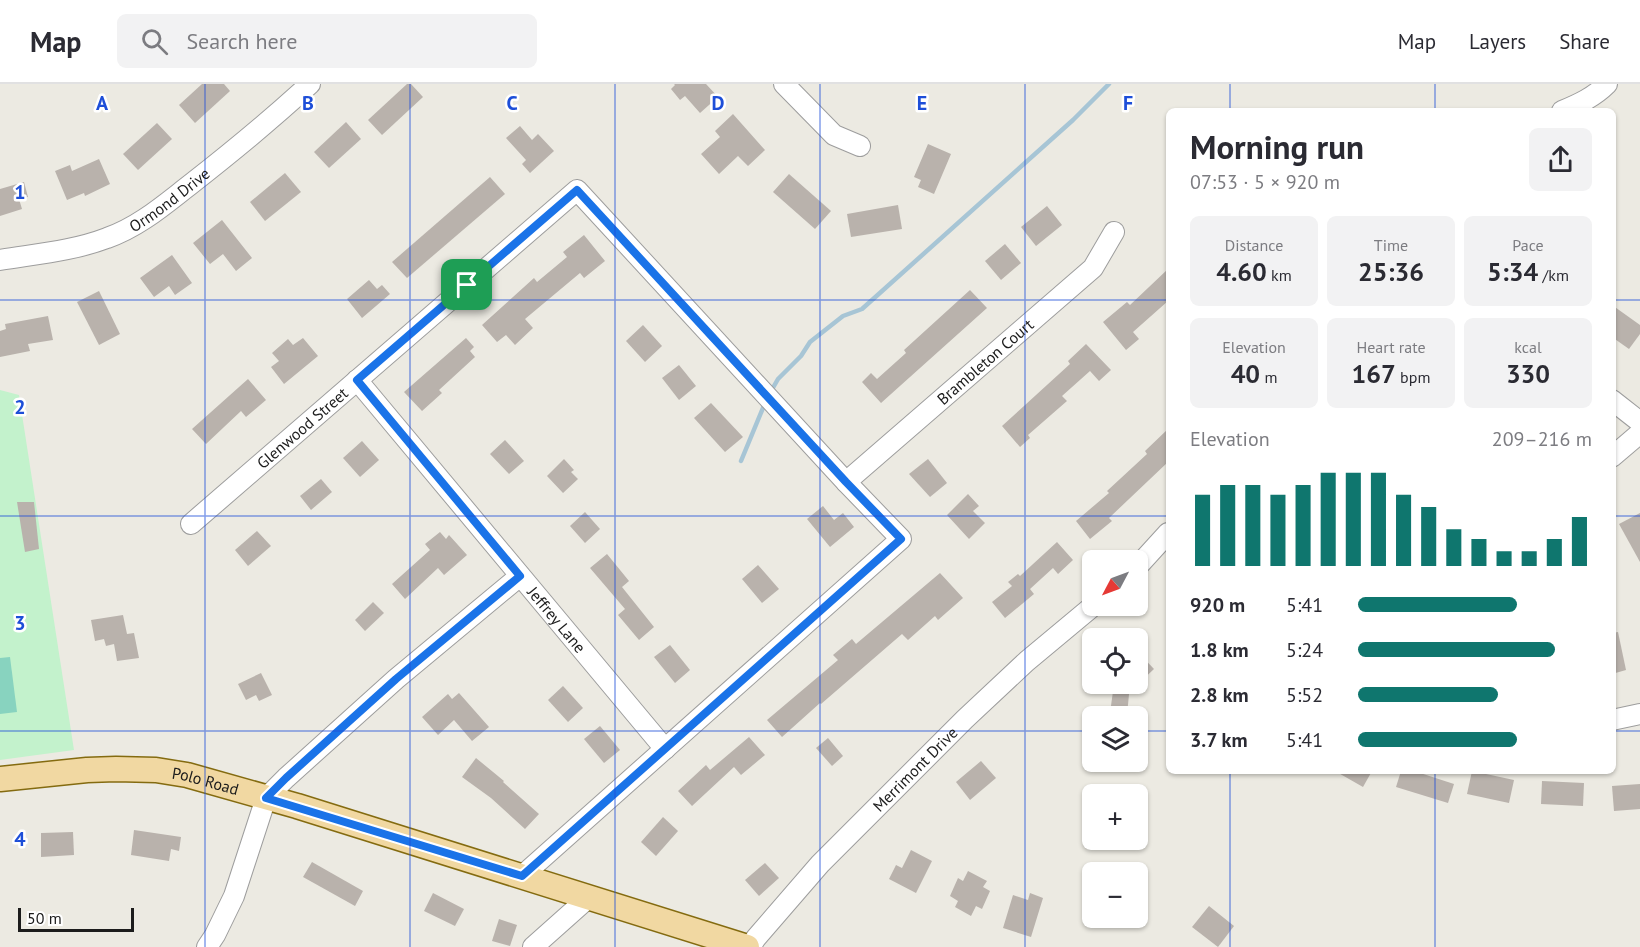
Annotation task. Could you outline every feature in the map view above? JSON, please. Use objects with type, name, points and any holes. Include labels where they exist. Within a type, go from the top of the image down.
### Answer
[{"type":"main road","name":"Polo Road","points":[[0,779],[116,769],[156,770],[207,780],[748,947]]},
{"type":"street","name":"Ormond Drive","points":[[0,260],[74,248],[108,238],[133,226],[213,167],[310,84]]},
{"type":"street","points":[[784,84],[834,135],[860,146]]},
{"type":"street","points":[[1569,108],[1586,101],[1607,84]]},
{"type":"street","name":"Glenwood Street","points":[[191,524],[577,190],[846,482]]},
{"type":"street","name":"Brambleton Court","points":[[846,482],[1093,268],[1113,232]]},
{"type":"street","name":"Jeffrey Lane","points":[[357,380],[665,749]]},
{"type":"street","points":[[1616,403],[1640,422]]},
{"type":"street","points":[[1616,454],[1640,433]]},
{"type":"street","points":[[522,876],[901,539],[846,482]]},
{"type":"street","points":[[1148,555],[1166,534]]},
{"type":"street","points":[[207,947],[234,896],[266,798],[396,679],[520,576]]},
{"type":"street","name":"Merrimont Drive","points":[[748,947],[820,864],[965,719],[1027,661],[1082,616]]},
{"type":"street","points":[[1616,719],[1640,714]]},
{"type":"street","points":[[533,947],[588,898]]},
{"type":"green space","points":[[0,390],[19,395],[74,750],[0,760]]},
{"type":"green space","points":[[10,657],[17,712],[0,714],[0,658]]},
{"type":"building","points":[[202,84],[224,84],[230,91],[195,123],[179,105]]},
{"type":"building","points":[[407,84],[411,84],[423,97],[382,135],[368,120]]},
{"type":"building","points":[[674,84],[706,84],[718,97],[700,113],[685,96],[680,100],[671,89]]},
{"type":"building","points":[[733,114],[765,150],[748,166],[738,156],[719,174],[701,154],[720,137],[715,131]]},
{"type":"building","points":[[346,122],[361,139],[329,168],[314,152]]},
{"type":"building","points":[[157,123],[172,139],[138,170],[123,154]]},
{"type":"building","points":[[520,126],[532,140],[538,134],[554,151],[530,173],[522,164],[526,160],[506,138]]},
{"type":"building","points":[[928,144],[951,154],[934,194],[918,187],[921,180],[914,177]]},
{"type":"building","points":[[99,159],[110,184],[85,196],[84,193],[67,200],[55,171],[70,165],[72,171]]},
{"type":"building","points":[[285,173],[301,192],[265,221],[250,202]]},
{"type":"building","points":[[789,174],[831,211],[815,229],[773,192]]},
{"type":"building","points":[[490,177],[505,194],[407,278],[392,262]]},
{"type":"building","points":[[24,182],[28,197],[19,199],[22,209],[0,216],[0,189]]},
{"type":"building","points":[[898,205],[902,229],[851,237],[847,214]]},
{"type":"building","points":[[1047,206],[1062,225],[1036,246],[1021,227]]},
{"type":"building","points":[[222,220],[252,258],[236,271],[223,254],[210,264],[193,243]]},
{"type":"building","points":[[584,235],[605,261],[584,278],[580,273],[525,319],[533,328],[515,345],[506,335],[497,342],[482,325],[534,278],[537,282],[567,257],[563,252]]},
{"type":"building","points":[[1005,244],[1021,263],[1001,280],[985,261]]},
{"type":"building","points":[[172,255],[192,283],[175,295],[169,286],[154,297],[140,278]]},
{"type":"building","points":[[1166,271],[1166,303],[1133,332],[1139,339],[1126,350],[1103,322],[1127,302],[1130,305]]},
{"type":"building","points":[[369,280],[377,289],[382,285],[390,294],[362,318],[347,299]]},
{"type":"building","points":[[970,290],[987,308],[881,403],[862,382],[871,373],[877,379],[906,353],[904,350]]},
{"type":"building","points":[[99,291],[120,334],[99,345],[77,302]]},
{"type":"building","points":[[1616,308],[1640,325],[1640,334],[1629,349],[1616,340]]},
{"type":"building","points":[[48,316],[53,340],[28,344],[30,351],[0,357],[0,331],[6,329],[5,324]]},
{"type":"building","points":[[643,325],[662,346],[645,362],[626,341]]},
{"type":"building","points":[[303,338],[318,356],[284,384],[271,367],[279,361],[272,353],[288,339],[293,345]]},
{"type":"building","points":[[466,338],[474,347],[470,351],[475,357],[439,390],[442,393],[422,411],[404,392]]},
{"type":"building","points":[[1086,344],[1111,370],[1099,381],[1090,371],[1062,396],[1067,401],[1028,435],[1030,438],[1020,447],[1002,426],[1070,364],[1068,361]]},
{"type":"building","points":[[679,365],[696,386],[679,400],[662,378]]},
{"type":"building","points":[[248,379],[266,400],[246,417],[241,411],[206,444],[192,429]]},
{"type":"building","points":[[711,403],[743,437],[725,452],[694,418]]},
{"type":"building","points":[[1166,431],[1166,464],[1109,518],[1112,521],[1090,539],[1076,521],[1109,493],[1107,491],[1147,454],[1145,451]]},
{"type":"building","points":[[505,440],[524,461],[509,474],[490,454]]},
{"type":"building","points":[[362,441],[379,460],[360,477],[343,458]]},
{"type":"building","points":[[564,459],[574,470],[571,472],[578,479],[563,493],[547,476]]},
{"type":"building","points":[[928,459],[947,483],[930,497],[909,474]]},
{"type":"building","points":[[321,479],[332,492],[311,510],[300,496]]},
{"type":"building","points":[[968,494],[979,506],[973,511],[985,523],[969,539],[947,515]]},
{"type":"building","points":[[17,502],[34,502],[39,549],[25,552]]},
{"type":"building","points":[[823,506],[834,520],[843,513],[854,527],[830,547],[807,519]]},
{"type":"building","points":[[585,512],[600,529],[585,543],[570,526]]},
{"type":"building","points":[[1640,513],[1640,562],[1619,524]]},
{"type":"building","points":[[257,531],[271,546],[248,566],[235,550]]},
{"type":"building","points":[[440,532],[446,539],[449,535],[467,555],[444,575],[438,568],[405,599],[392,584],[430,550],[425,544]]},
{"type":"building","points":[[1057,542],[1073,560],[1058,574],[1053,568],[1030,589],[1034,594],[1005,618],[992,602],[1012,586],[1008,582],[1018,574],[1020,576]]},
{"type":"building","points":[[607,554],[629,581],[622,587],[654,627],[639,640],[618,615],[625,609],[590,568]]},
{"type":"building","points":[[758,565],[779,589],[762,603],[742,579]]},
{"type":"building","points":[[940,573],[963,598],[938,620],[935,616],[908,640],[902,634],[782,737],[767,720],[838,660],[833,655],[852,639],[856,644]]},
{"type":"building","points":[[373,602],[384,613],[365,631],[355,620]]},
{"type":"building","points":[[123,615],[127,634],[134,633],[139,658],[117,661],[114,644],[106,646],[104,639],[95,641],[91,620]]},
{"type":"building","points":[[1616,632],[1618,632],[1626,670],[1616,673]]},
{"type":"building","points":[[670,645],[690,670],[675,683],[654,657]]},
{"type":"building","points":[[1148,663],[1154,669],[1148,675]]},
{"type":"building","points":[[261,673],[272,695],[259,701],[256,695],[246,700],[238,684]]},
{"type":"building","points":[[563,686],[583,708],[568,722],[548,700]]},
{"type":"building","points":[[459,693],[489,727],[472,741],[454,720],[438,735],[422,717],[448,694],[452,699]]},
{"type":"building","points":[[1113,694],[1129,694],[1128,706],[1111,706]]},
{"type":"building","points":[[600,726],[620,750],[604,763],[584,739]]},
{"type":"building","points":[[749,737],[765,755],[741,775],[734,767],[692,806],[678,791],[706,765],[710,770]]},
{"type":"building","points":[[828,738],[843,756],[832,766],[816,748]]},
{"type":"building","points":[[476,758],[539,814],[525,829],[491,798],[462,777]]},
{"type":"building","points":[[981,761],[996,778],[970,800],[956,782]]},
{"type":"building","points":[[1340,774],[1370,774],[1363,787]]},
{"type":"building","points":[[1400,774],[1423,774],[1454,784],[1448,803],[1396,787]]},
{"type":"building","points":[[1471,774],[1486,774],[1514,780],[1509,803],[1467,794]]},
{"type":"building","points":[[1542,781],[1584,783],[1583,806],[1541,804]]},
{"type":"building","points":[[1640,784],[1640,809],[1614,811],[1612,786]]},
{"type":"building","points":[[663,817],[678,831],[656,856],[641,842]]},
{"type":"building","points":[[134,830],[181,837],[179,851],[171,849],[169,861],[131,855]]},
{"type":"building","points":[[73,832],[74,855],[41,857],[41,833]]},
{"type":"building","points":[[911,850],[932,861],[916,893],[889,879],[896,865],[902,868]]},
{"type":"building","points":[[312,862],[363,891],[355,906],[303,877]]},
{"type":"building","points":[[765,863],[779,878],[759,896],[745,880]]},
{"type":"building","points":[[968,871],[987,881],[983,887],[990,891],[982,909],[976,906],[971,916],[955,907],[958,901],[950,896],[958,878],[963,881]]},
{"type":"building","points":[[433,893],[464,909],[455,926],[424,911]]},
{"type":"building","points":[[1030,893],[1043,898],[1031,937],[1003,928],[1013,895],[1028,900]]},
{"type":"building","points":[[1209,906],[1234,926],[1218,947],[1192,927]]},
{"type":"building","points":[[499,919],[517,925],[510,946],[492,941]]},
{"type":"waterway","points":[[770,393],[778,379],[801,356],[810,342],[843,316],[862,309],[1073,120],[1109,84]]},
{"type":"waterway","points":[[741,461],[765,403]]},
{"type":"route","points":[[577,190],[901,539],[522,876],[266,798],[396,679],[520,576],[357,380],[467,285],[577,190]]}]
